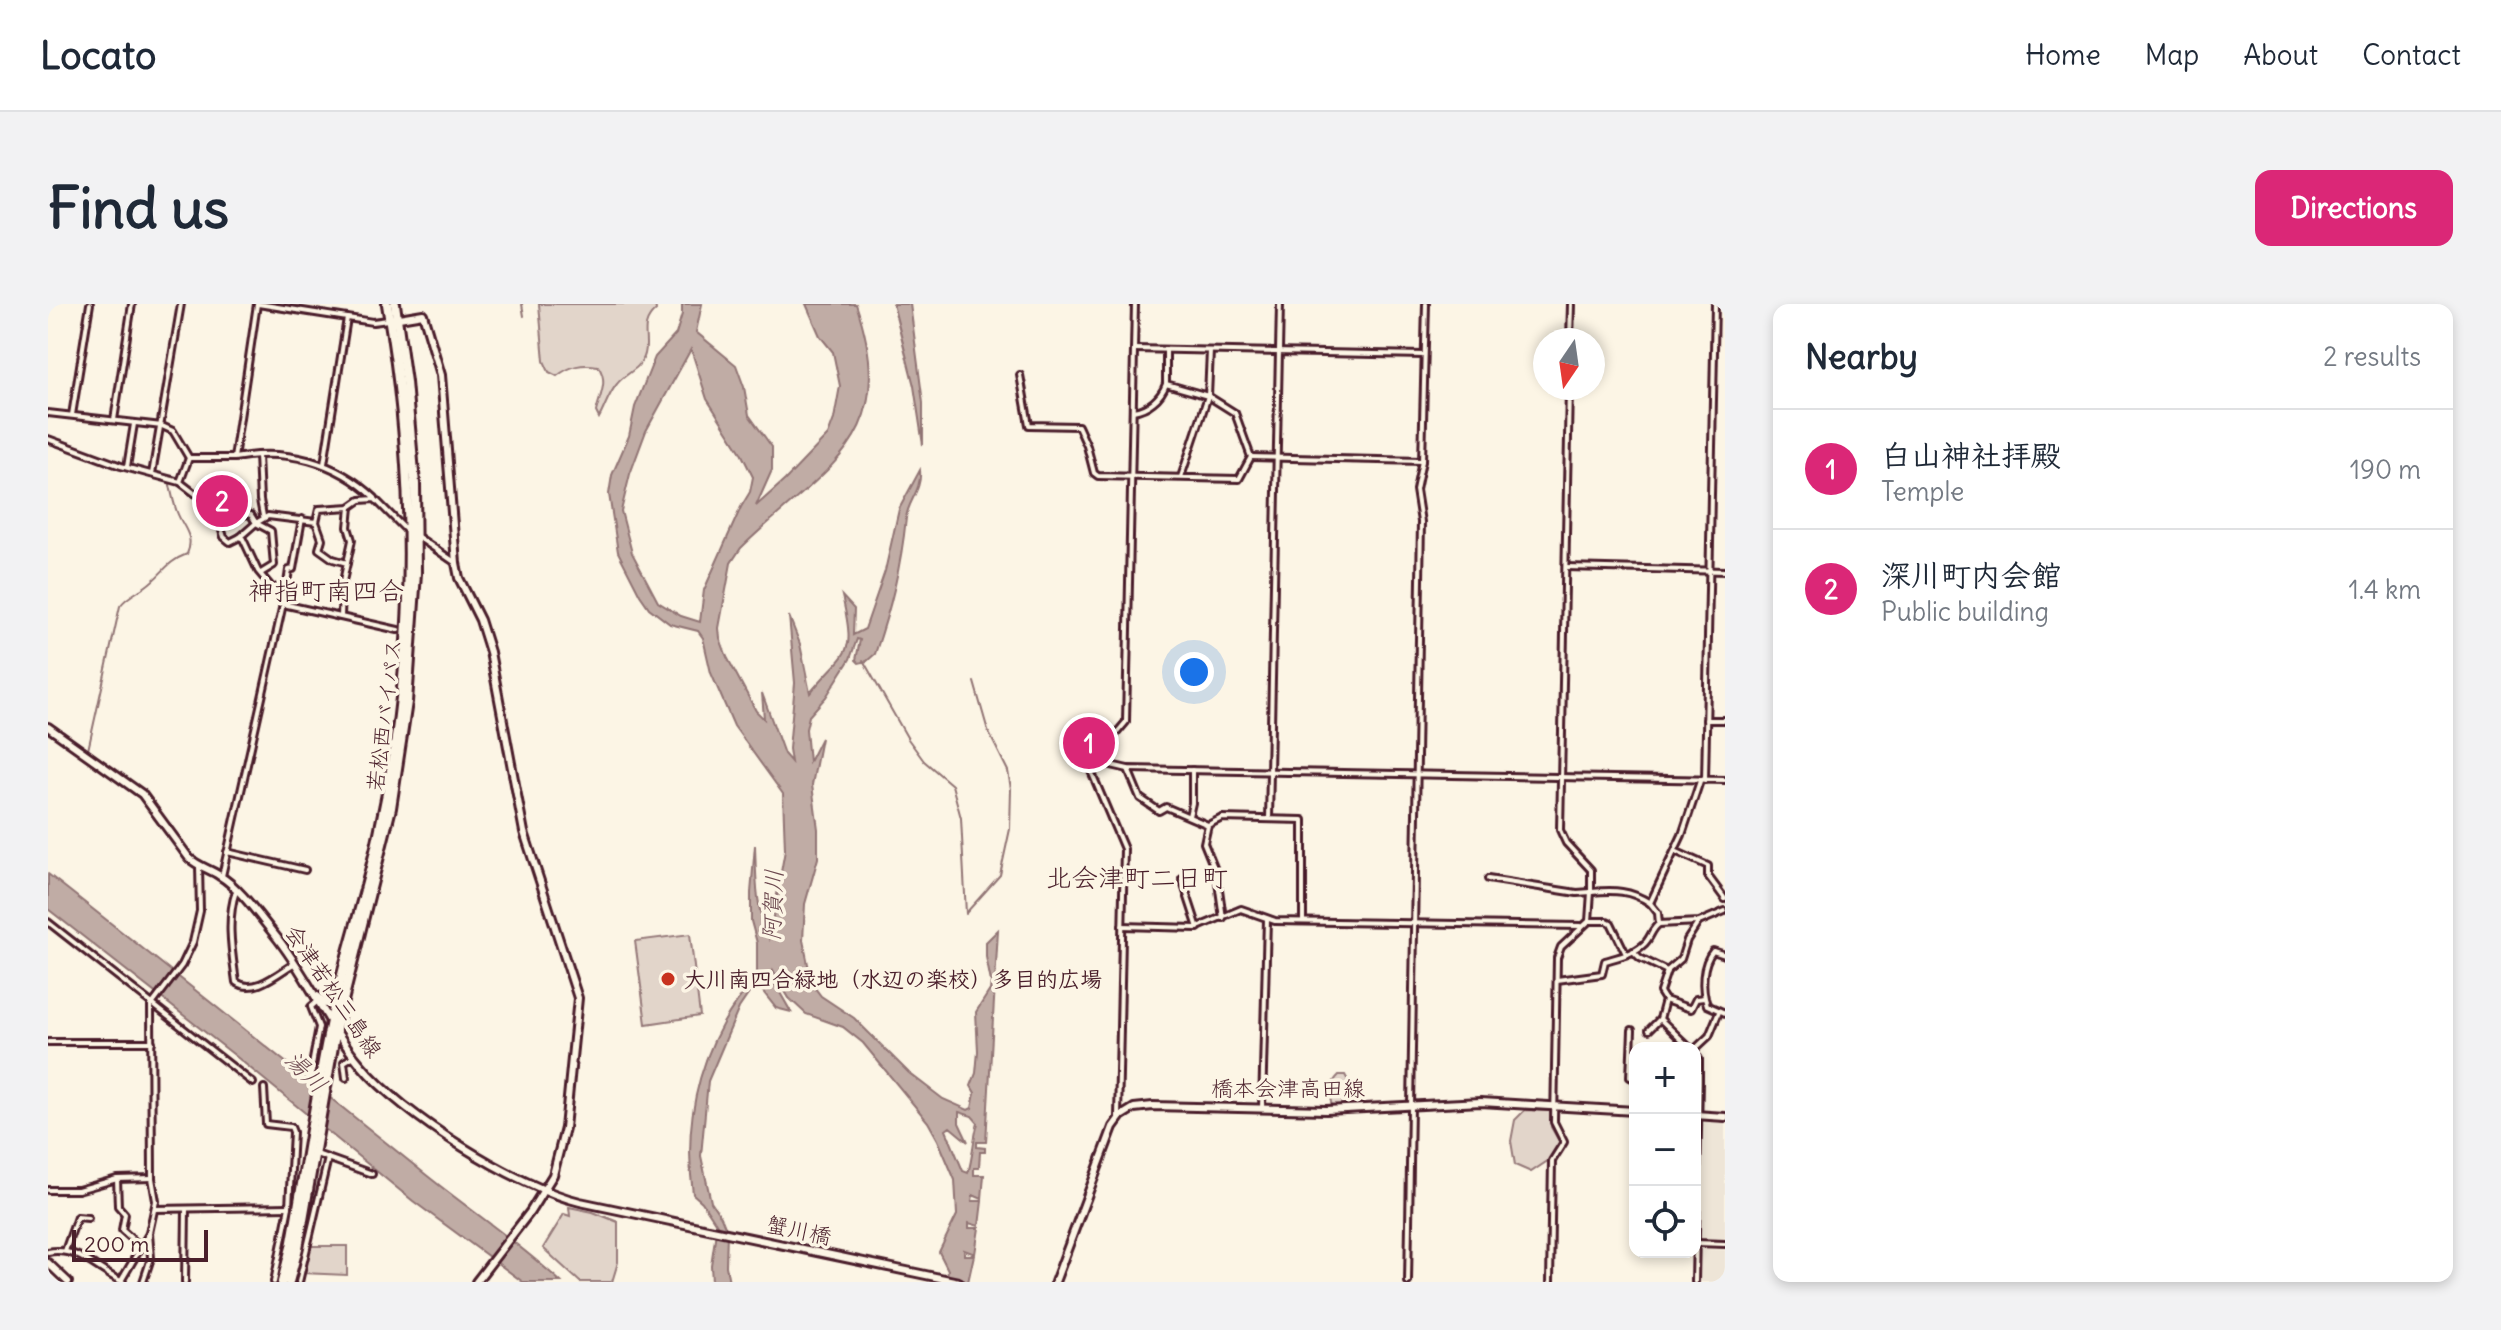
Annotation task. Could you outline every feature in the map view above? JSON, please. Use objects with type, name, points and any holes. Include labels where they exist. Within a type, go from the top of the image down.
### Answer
[{"type":"highway","name":"若松西バイパス","points":[[387,304],[394,319]]},
{"type":"highway","name":"若松西バイパス","points":[[334,1024],[373,886],[397,774],[411,655],[412,534],[395,304]]},
{"type":"highway","name":"若松西バイパス","points":[[334,1024],[336,997],[369,878],[396,737],[412,534]]},
{"type":"highway","points":[[318,999],[326,1003],[336,997]]},
{"type":"highway","points":[[326,1075],[333,1052],[334,1024]]},
{"type":"highway","points":[[282,1282],[334,1024]]},
{"type":"highway","points":[[289,1282],[303,1220],[312,1140]]},
{"type":"main road","points":[[394,319],[423,314],[441,375],[459,578],[480,620],[490,652],[524,832],[578,998],[565,1128],[556,1167],[544,1192],[517,1231],[476,1282]]},
{"type":"main road","name":"会津若松三島線","points":[[48,727],[142,794],[182,850],[199,866],[222,876],[236,891],[295,963],[352,1053],[373,1079],[414,1112],[514,1177],[544,1192],[632,1214]]},
{"type":"main road","points":[[333,1052],[340,1048],[352,1053]]},
{"type":"main road","name":"橋本会津高田線","points":[[1118,1120],[1134,1108],[1141,1107],[1326,1110],[1481,1102],[1629,1111]]},
{"type":"main road","points":[[1701,1115],[1725,1117]]},
{"type":"main road","points":[[1055,1282],[1105,1146],[1118,1120]]},
{"type":"main road","name":"蟹川橋","points":[[632,1214],[959,1282]]},
{"type":"main road","points":[[48,1263],[68,1282]]},
{"type":"street","points":[[72,415],[90,304]]},
{"type":"street","points":[[114,421],[132,304]]},
{"type":"street","points":[[152,474],[181,304]]},
{"type":"street","points":[[234,458],[256,304],[290,306],[373,322],[394,319]]},
{"type":"street","points":[[1118,1120],[1123,841],[1092,774],[1094,761],[1126,722],[1135,304]]},
{"type":"street","points":[[1269,819],[1280,304]]},
{"type":"street","points":[[1408,1282],[1421,522],[1416,490],[1422,461],[1426,304]]},
{"type":"street","points":[[1570,328],[1571,304]]},
{"type":"street","points":[[1704,780],[1715,304]]},
{"type":"street","points":[[324,464],[347,318]]},
{"type":"street","points":[[1134,349],[1425,355]]},
{"type":"street","points":[[1133,411],[1149,405],[1163,391],[1166,384],[1166,350]]},
{"type":"street","points":[[1181,477],[1208,396],[1210,351]]},
{"type":"street","points":[[1020,375],[1029,425],[1076,425],[1087,446],[1094,474],[1239,479],[1251,457],[1235,413],[1208,396],[1166,384]]},
{"type":"street","points":[[1550,1282],[1552,1161],[1564,1142],[1554,1122],[1558,951],[1589,921],[1591,892],[1591,870],[1560,834],[1569,400]]},
{"type":"street","points":[[48,413],[162,426],[173,431],[189,458]]},
{"type":"street","points":[[127,467],[134,424]]},
{"type":"street","points":[[48,439],[180,482],[215,509],[251,515],[256,523],[271,531],[274,566],[261,573]]},
{"type":"street","points":[[258,455],[264,517]]},
{"type":"street","points":[[189,458],[299,456],[324,464],[353,479],[412,534],[456,563]]},
{"type":"street","points":[[1251,457],[1422,461]]},
{"type":"street","points":[[180,482],[189,458]]},
{"type":"street","points":[[347,563],[333,559],[319,549],[322,539],[316,522],[319,509],[350,507],[360,500],[375,499]]},
{"type":"street","points":[[341,617],[352,540],[348,527],[350,507]]},
{"type":"street","points":[[215,509],[227,541],[240,537],[264,517],[316,522]]},
{"type":"street","points":[[240,537],[273,589],[287,583],[287,573],[293,569],[302,519]]},
{"type":"street","points":[[1566,567],[1725,571]]},
{"type":"street","points":[[222,876],[283,604],[398,630]]},
{"type":"street","points":[[1706,720],[1725,720]]},
{"type":"street","points":[[1094,761],[1128,769],[1725,780]]},
{"type":"street","points":[[1128,769],[1144,801],[1159,811],[1166,807],[1208,825]]},
{"type":"street","points":[[1189,816],[1192,770]]},
{"type":"street","points":[[1650,903],[1675,851],[1699,782],[1704,780]]},
{"type":"street","points":[[1208,825],[1222,818],[1303,820],[1303,921]]},
{"type":"street","points":[[1208,825],[1204,843],[1217,875],[1223,918]]},
{"type":"street","points":[[1675,851],[1708,866],[1708,876],[1725,899]]},
{"type":"street","points":[[227,852],[305,870]]},
{"type":"street","points":[[48,1252],[65,1251],[97,1264],[122,1282],[149,1233],[155,1209],[152,1178],[153,1002],[182,965],[193,942],[200,911],[199,866]]},
{"type":"street","points":[[1182,879],[1198,928]]},
{"type":"street","points":[[1488,879],[1577,893],[1621,890],[1633,893],[1650,903],[1658,913],[1659,924]]},
{"type":"street","points":[[236,891],[230,925],[236,982],[247,987],[263,983],[295,963]]},
{"type":"street","points":[[1122,926],[1198,928],[1241,909],[1267,919],[1303,921],[1583,927]]},
{"type":"street","points":[[1557,980],[1597,976],[1604,972],[1605,961],[1645,944],[1653,928],[1659,924],[1699,922],[1725,911]]},
{"type":"street","points":[[1262,1108],[1267,919]]},
{"type":"street","points":[[1589,921],[1609,922],[1626,954]]},
{"type":"street","points":[[48,922],[253,1083]]},
{"type":"street","points":[[1699,922],[1687,940],[1681,959],[1667,971],[1660,994],[1665,1000],[1691,1009],[1696,999],[1704,998]]},
{"type":"street","points":[[1633,951],[1640,958],[1667,971]]},
{"type":"street","points":[[1701,1044],[1722,1012],[1707,1005],[1704,998],[1703,981],[1709,954],[1713,951],[1725,955]]},
{"type":"street","points":[[312,1065],[319,1027],[311,1007],[318,999]]},
{"type":"street","points":[[1649,1030],[1660,1019],[1665,1000]]},
{"type":"street","points":[[1660,1019],[1684,1042]]},
{"type":"street","points":[[1632,1030],[1633,1042]]},
{"type":"street","points":[[48,1042],[152,1042]]},
{"type":"street","points":[[346,1078],[344,1062],[352,1053]]},
{"type":"street","points":[[264,1088],[266,1124],[293,1128],[289,1207],[274,1282]]},
{"type":"street","points":[[294,1152],[301,1152]]},
{"type":"street","points":[[319,1155],[372,1174]]},
{"type":"street","points":[[299,1282],[328,1158]]},
{"type":"street","points":[[48,1190],[78,1190],[117,1179],[152,1178]]},
{"type":"street","points":[[117,1179],[118,1206],[125,1214],[122,1230],[141,1247]]},
{"type":"street","points":[[155,1209],[289,1207]]},
{"type":"street","points":[[185,1282],[186,1209]]},
{"type":"street","points":[[65,1251],[77,1217],[88,1218]]},
{"type":"street","points":[[143,1282],[151,1258],[149,1233]]},
{"type":"street","points":[[1701,1243],[1725,1244]]},
{"type":"street","points":[[1695,1282],[1696,1258]]},
{"type":"shaded area","points":[[539,304],[655,304],[656,310],[647,322],[644,357],[614,388],[599,418],[596,412],[603,377],[598,366],[576,366],[557,376],[549,372],[544,361]]},
{"type":"shaded area","points":[[682,304],[702,304],[696,332],[736,365],[749,415],[772,447],[772,470],[756,506],[828,435],[834,419],[840,386],[833,352],[820,336],[806,304],[856,304],[868,350],[869,388],[862,420],[848,446],[827,470],[741,548],[731,563],[719,628],[720,638],[756,711],[764,719],[762,693],[784,754],[791,762],[789,749],[795,683],[789,616],[800,644],[810,693],[846,651],[849,631],[842,596],[854,609],[853,635],[865,629],[885,571],[899,509],[920,470],[919,484],[907,512],[895,587],[875,654],[859,663],[856,660],[860,640],[857,639],[850,659],[826,697],[809,716],[806,729],[809,762],[821,738],[812,785],[818,858],[805,904],[803,940],[812,984],[821,996],[854,1018],[909,1073],[943,1099],[968,1110],[972,1108],[975,1093],[971,1086],[978,1051],[976,1012],[990,990],[991,982],[986,942],[998,930],[986,1142],[977,1142],[977,1147],[985,1148],[985,1152],[980,1152],[979,1168],[974,1168],[974,1175],[984,1175],[982,1199],[973,1195],[972,1201],[982,1201],[979,1226],[969,1223],[969,1228],[979,1228],[975,1254],[964,1250],[964,1255],[974,1255],[968,1282],[946,1282],[948,1270],[939,1252],[957,1215],[955,1180],[928,1122],[863,1043],[843,1027],[806,1014],[789,998],[773,971],[771,977],[791,1012],[776,1008],[756,983],[739,1008],[708,1081],[701,1156],[711,1202],[727,1232],[729,1282],[712,1282],[711,1265],[717,1225],[693,1194],[690,1164],[694,1106],[700,1078],[722,1025],[757,977],[757,943],[751,921],[755,845],[759,906],[769,939],[785,850],[783,794],[734,726],[711,673],[703,638],[698,631],[670,624],[649,608],[618,552],[609,494],[612,475],[629,436],[635,407],[655,357],[676,334]],"holes":[[[691,349],[707,399],[753,477],[750,492],[704,590],[700,622],[681,616],[658,602],[632,553],[621,511],[630,474],[646,431]],[[959,1112],[972,1116],[978,1123],[968,1173],[963,1171],[946,1130],[950,1127],[968,1142],[959,1123]]]},
{"type":"shaded area","points":[[893,304],[910,304],[923,403],[923,445],[914,386]]},
{"type":"shaded area","points":[[48,874],[561,1282],[523,1282],[413,1201],[48,909]]},
{"type":"shaded area","name":"大川南四合緑地（水辺の楽校）多目的広場","points":[[690,934],[700,1016],[646,1024],[635,941]]},
{"type":"shaded area","points":[[1339,1075],[1345,1075],[1350,1084],[1349,1105],[1332,1106],[1331,1089]]},
{"type":"shaded area","points":[[1525,1110],[1550,1111],[1551,1127],[1560,1143],[1549,1160],[1531,1172],[1515,1165],[1511,1141],[1515,1120]]},
{"type":"shaded area","points":[[1709,1120],[1725,1121],[1725,1240],[1701,1239],[1703,1124]]},
{"type":"shaded area","points":[[569,1207],[618,1222],[618,1262],[612,1282],[580,1282],[543,1248],[564,1214],[570,1216]]},
{"type":"shaded area","points":[[311,1246],[347,1246],[347,1275],[302,1273]]},
{"type":"shaded area","points":[[1725,1250],[1725,1282],[1699,1282],[1701,1251]]},
{"type":"waterway","points":[[522,304],[524,316]]},
{"type":"waterway","points":[[88,750],[120,606],[174,561],[187,554],[189,548],[189,537],[176,508],[169,480]]},
{"type":"waterway","points":[[863,660],[908,739],[924,761],[952,785],[961,818],[966,914]]},
{"type":"waterway","points":[[966,913],[1000,875],[1010,829],[1008,771],[988,731],[974,682]]},
{"type":"place","name":"深川町内会館","points":[[222,501]]},
{"type":"place","name":"白山神社拝殿","points":[[1089,743]]},
{"type":"place","name":"大川南四合緑地（水辺の楽校）多目的広場","points":[[668,979]]},
{"type":"district","name":"神指町南四合","points":[[326,591]]},
{"type":"district","name":"北会津町二日町","points":[[1137,878]]},
{"type":"water label","name":"阿賀川","points":[[773,905]]},
{"type":"water label","name":"湯川","points":[[306,1072]]}]
